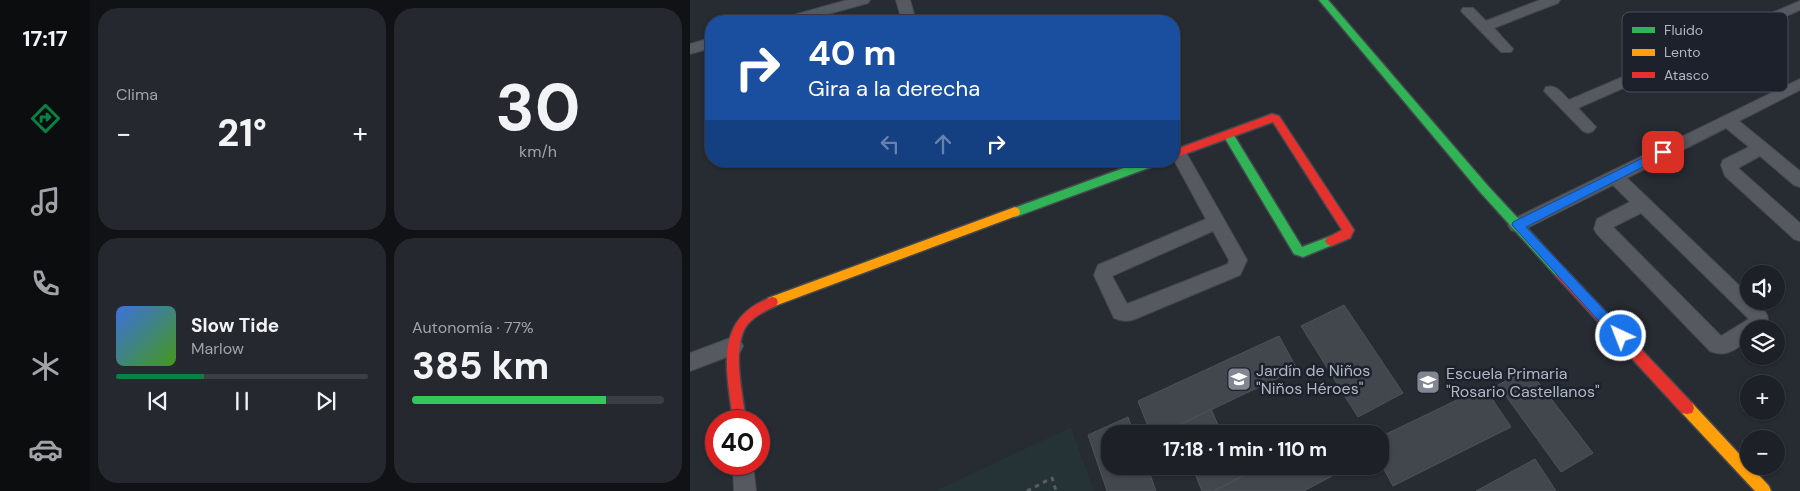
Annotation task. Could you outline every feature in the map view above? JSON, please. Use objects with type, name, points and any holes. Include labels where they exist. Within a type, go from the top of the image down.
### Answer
[{"type":"street","points":[[809,15],[863,0]]},
{"type":"street","points":[[903,0],[907,15]]},
{"type":"street","points":[[1323,0],[1484,189],[1764,491]]},
{"type":"street","points":[[1484,27],[1554,0]]},
{"type":"street","points":[[1782,12],[1800,4]]},
{"type":"street","points":[[1468,10],[1506,49]]},
{"type":"street","points":[[690,49],[705,45]]},
{"type":"street","points":[[1567,107],[1622,83]]},
{"type":"street","points":[[1788,90],[1800,84]]},
{"type":"street","points":[[1552,90],[1588,127]]},
{"type":"street","points":[[1517,225],[1784,92]]},
{"type":"street","points":[[1180,153],[1272,118],[1276,119],[1348,230],[1346,234],[1303,252],[1298,251],[1228,135]]},
{"type":"street","points":[[1727,120],[1800,180]]},
{"type":"street","points":[[1762,148],[1730,165],[1731,171],[1800,234]]},
{"type":"street","points":[[1180,161],[1217,222],[1238,260],[1234,269],[1128,313],[1121,312],[1102,275],[1104,271],[1217,222]]},
{"type":"street","points":[[738,410],[733,346],[741,322],[766,304],[1139,167]]},
{"type":"street","points":[[1614,176],[1759,317],[1759,320]]},
{"type":"street","points":[[1643,204],[1602,224],[1603,229],[1717,345],[1722,346],[1740,335]]},
{"type":"street","points":[[690,362],[733,346]]},
{"type":"street","points":[[744,475],[745,491]]},
{"type":"path","points":[[1027,491],[1052,478],[1056,491]]},
{"type":"shaded area","points":[[1071,427],[1094,491],[935,491]]},
{"type":"building","points":[[1344,305],[1403,393],[1358,417],[1301,326]]},
{"type":"building","points":[[1279,336],[1297,369],[1179,425],[1147,425],[1138,401]]},
{"type":"building","points":[[1528,369],[1593,453],[1561,472],[1498,385]]},
{"type":"building","points":[[1484,387],[1511,427],[1393,486],[1387,475],[1389,475],[1389,433]]},
{"type":"building","points":[[1211,409],[1218,425],[1179,425]]},
{"type":"building","points":[[1128,417],[1131,425],[1110,425]]},
{"type":"building","points":[[1101,429],[1101,473],[1088,435]]},
{"type":"building","points":[[1535,459],[1556,491],[1476,491]]},
{"type":"building","points":[[1102,475],[1150,475],[1156,491],[1107,491]]},
{"type":"building","points":[[1196,475],[1241,475],[1242,477],[1214,491],[1202,491]]},
{"type":"building","points":[[1245,475],[1334,475],[1304,491],[1214,491]]},
{"type":"traffic: fast","points":[[1323,0],[1484,189],[1561,273]]},
{"type":"traffic: fast","points":[[1228,135],[1298,251],[1303,252],[1331,241]]},
{"type":"traffic: fast","points":[[1015,212],[1139,167]]},
{"type":"traffic: slow","points":[[772,302],[1015,212]]},
{"type":"traffic: slow","points":[[1687,408],[1764,491]]},
{"type":"traffic: jam","points":[[1180,152],[1272,118],[1276,119],[1348,230],[1346,235],[1331,241]]},
{"type":"traffic: jam","points":[[1561,273],[1687,408]]},
{"type":"traffic: jam","points":[[738,410],[733,358],[737,334],[741,324],[747,318],[772,302]]},
{"type":"place","name":"Jardín de Niños \"Niños Héroes\"","points":[[1239,379]]},
{"type":"place","name":"Escuela Primaria \"Rosario Castellanos\"","points":[[1428,382]]},
{"type":"route","points":[[1621,336],[1517,225],[1663,152]]}]
